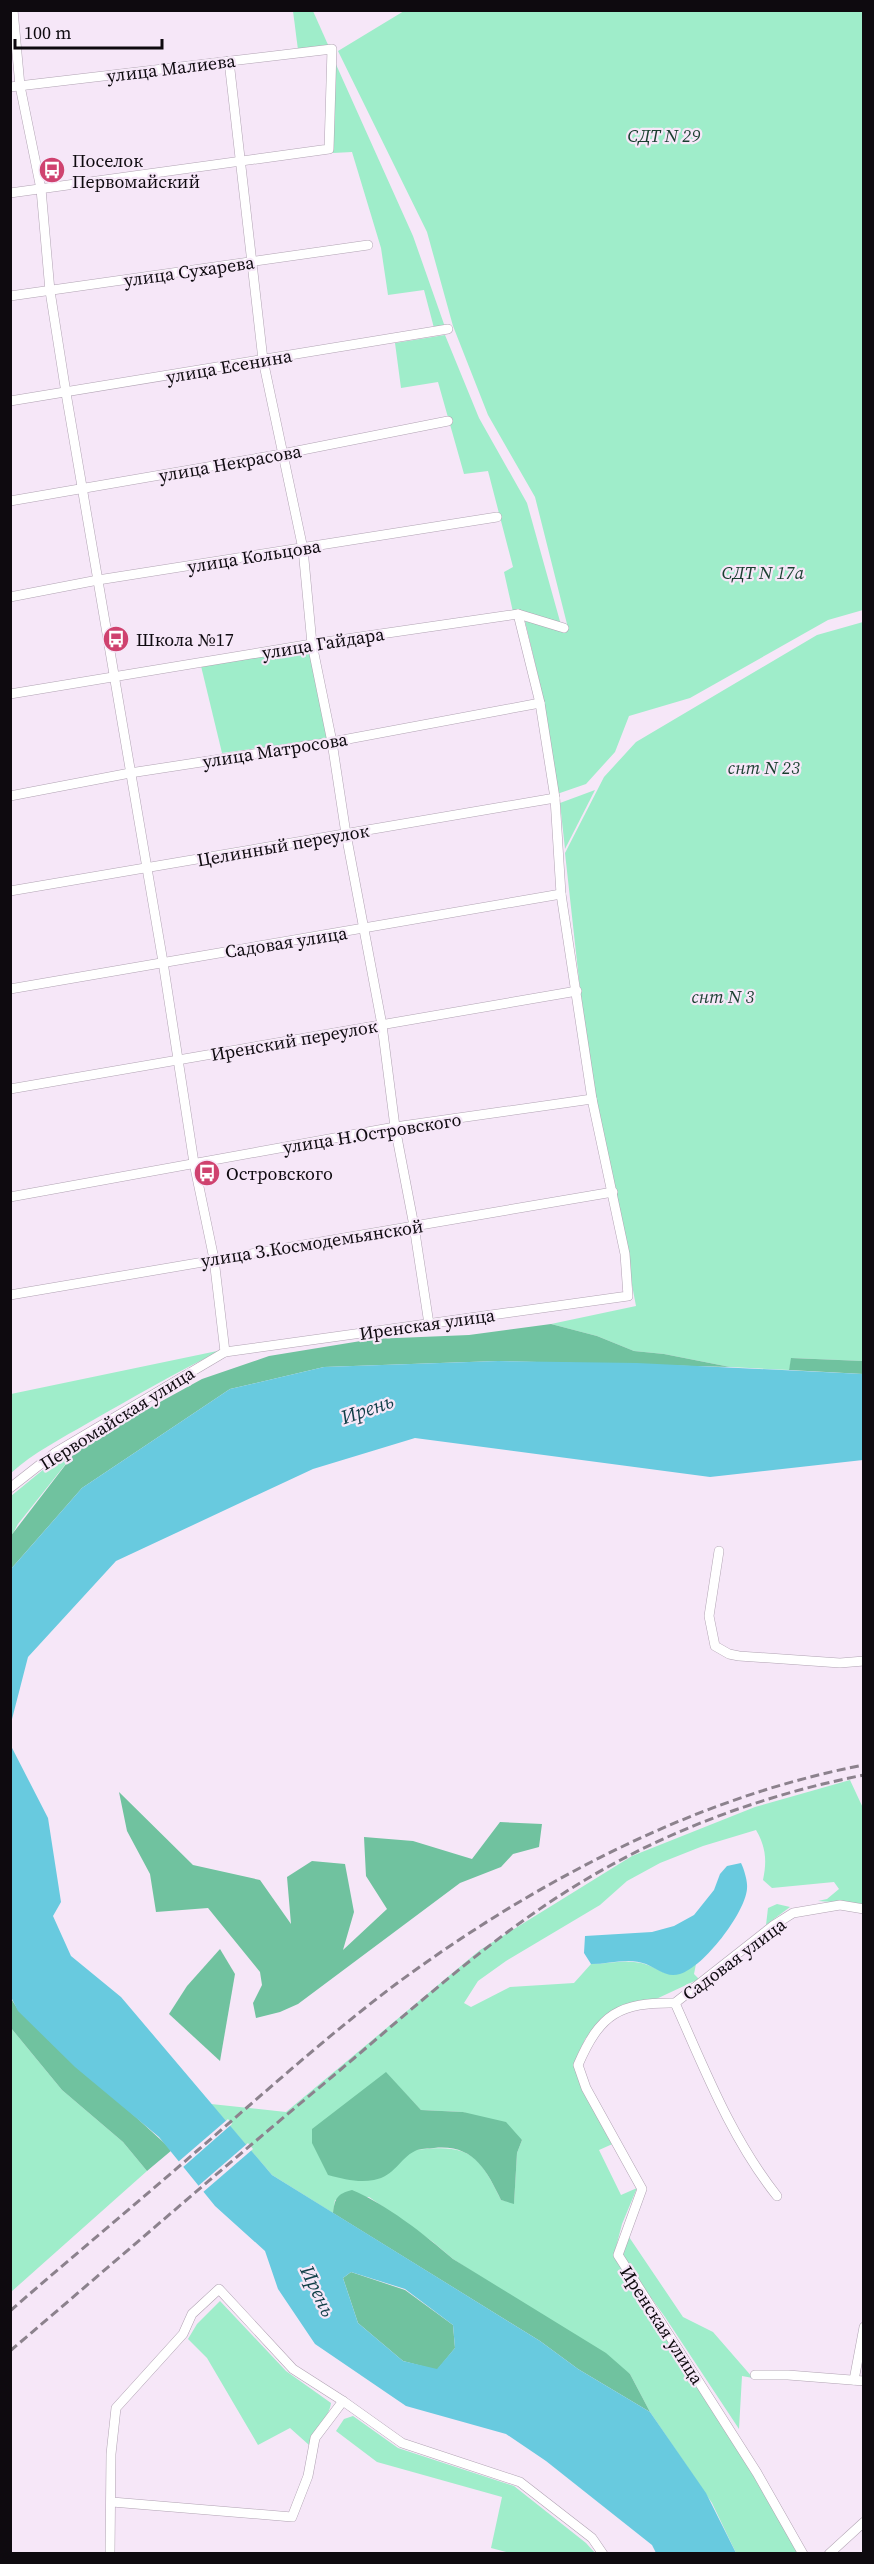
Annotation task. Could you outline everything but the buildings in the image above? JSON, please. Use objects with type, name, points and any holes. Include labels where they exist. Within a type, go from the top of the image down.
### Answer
[{"type":"street","points":[[13,10],[15,87],[41,189],[50,291],[66,393],[163,962],[194,1163],[214,1259],[225,1352]]},
{"type":"street","name":"улица Малиева","points":[[15,87],[332,49],[329,149],[240,159]]},
{"type":"street","points":[[229,61],[263,360],[303,549],[312,644],[332,741],[345,834],[382,1025],[395,1128],[414,1226],[429,1324]]},
{"type":"street","points":[[10,193],[240,159]]},
{"type":"street","name":"улица Сухарева","points":[[10,296],[368,245]]},
{"type":"street","name":"улица Есенина","points":[[10,401],[448,329]]},
{"type":"street","name":"улица Некрасова","points":[[10,501],[282,454],[448,421]]},
{"type":"street","name":"улица Кольцова","points":[[10,597],[98,580],[497,517]]},
{"type":"street","points":[[518,614],[540,703],[555,798],[561,894],[592,1099],[613,1192]]},
{"type":"street","name":"улица Гайдара","points":[[10,694],[312,644],[518,614],[564,628]]},
{"type":"street","name":"улица Матросова","points":[[10,796],[130,773],[332,741],[540,703]]},
{"type":"street","name":"Целинный переулок","points":[[10,891],[555,798]]},
{"type":"street","name":"Садовая улица","points":[[10,989],[561,894]]},
{"type":"street","name":"Иренский переулок","points":[[10,1089],[576,991]]},
{"type":"street","name":"улица Н.Островского","points":[[10,1197],[395,1128],[592,1099]]},
{"type":"street","name":"улица З.Космодемьянской","points":[[10,1295],[613,1192]]},
{"type":"street","name":"Иренская улица","points":[[225,1352],[628,1296],[625,1254],[613,1192]]},
{"type":"street","name":"Первомайская улица","points":[[10,1488],[56,1452],[225,1352]]},
{"type":"street","points":[[719,1551],[709,1616],[715,1646],[729,1654],[739,1656],[840,1663],[864,1661]]},
{"type":"street","name":"Садовая улица","points":[[586,2088],[578,2065],[588,2042],[609,2016],[626,2008],[656,2003],[675,2003],[774,1925],[794,1914],[811,1908],[840,1905],[864,1909]]},
{"type":"street","name":"Садовая улица","points":[[675,2003],[736,2136],[756,2169],[777,2196]]},
{"type":"street","name":"Иренская улица","points":[[586,2088],[642,2189],[618,2255],[757,2473],[803,2553]]},
{"type":"street","points":[[110,2553],[111,2454],[116,2408],[183,2334],[192,2314],[219,2289],[293,2369],[402,2444],[520,2482],[592,2538],[603,2553]]},
{"type":"street","points":[[755,2375],[859,2380],[864,2327]]},
{"type":"street","points":[[112,2502],[292,2517],[308,2476],[315,2438],[343,2402]]},
{"type":"street","points":[[829,2553],[864,2522]]},
{"type":"green space","points":[[293,11],[313,11],[329,47],[298,50]]},
{"type":"green space","points":[[404,11],[863,11],[863,610],[828,620],[690,698],[629,716],[615,752],[586,784],[557,794],[544,701],[525,621],[567,631],[567,624],[535,497],[488,415],[453,326],[427,232],[338,51]]},
{"type":"green space","points":[[334,60],[413,236],[445,327],[434,328],[424,290],[388,295],[381,248],[352,152],[333,153]]},
{"type":"green space","points":[[445,335],[479,418],[527,503],[561,625],[513,612],[504,572],[513,567],[488,471],[464,474],[438,382],[401,388],[395,343]]},
{"type":"green space","name":"снт N 3","points":[[863,622],[863,1361],[792,1358],[789,1370],[730,1367],[664,1354],[634,1351],[597,1336],[551,1324],[636,1306],[596,1097],[580,989],[565,853],[604,777],[636,742],[817,635]]},
{"type":"green space","points":[[310,648],[328,738],[222,753],[201,666]]},
{"type":"green space","points":[[595,790],[565,849],[560,803]]},
{"type":"green space","points":[[551,1324],[597,1336],[634,1351],[664,1354],[730,1367],[498,1361],[324,1367],[230,1389],[82,1488],[11,1569],[10,1537],[80,1446],[202,1379],[269,1356],[373,1339],[469,1335]]},
{"type":"green space","points":[[222,1350],[58,1440],[11,1473],[11,1394]]},
{"type":"green space","points":[[791,1358],[863,1361],[863,1374],[789,1370]]},
{"type":"green space","points":[[80,1446],[18,1524],[11,1537],[11,1496],[66,1451]]},
{"type":"green space","points":[[850,1780],[863,1808],[863,1904],[818,1901],[827,1899],[839,1889],[834,1882],[772,1888],[763,1880],[765,1854],[756,1830],[703,1846],[660,1863],[627,1881],[600,1905],[506,1961],[478,1981],[464,2003],[471,2007],[510,1987],[574,1983],[591,1964],[634,1962],[669,1974],[685,1970],[696,1964],[694,1974],[699,1979],[654,2000],[625,2005],[607,2014],[585,2039],[575,2065],[617,2142],[599,2150],[621,2195],[637,2188],[622,2224],[614,2255],[653,2310],[803,2553],[736,2553],[712,2503],[650,2412],[630,2374],[453,2259],[433,2242],[369,2197],[335,2200],[333,2213],[272,2175],[211,2104],[286,2112],[480,1950],[632,1856],[755,1807]],"holes":[[[386,2073],[421,2110],[463,2112],[522,2140],[517,2153],[514,2203],[501,2200],[485,2172],[470,2155],[448,2149],[416,2150],[373,2083]]]},
{"type":"green space","points":[[119,1792],[193,1865],[260,1880],[291,1924],[287,1877],[312,1861],[345,1864],[354,1912],[343,1950],[387,1909],[366,1876],[364,1837],[413,1841],[472,1859],[500,1822],[542,1824],[539,1847],[513,1854],[501,1867],[460,1883],[298,2004],[280,2012],[256,2018],[253,2003],[262,1985],[260,1972],[208,1908],[156,1912],[150,1874],[127,1831]]},
{"type":"green space","points":[[777,1904],[790,1907],[766,1925],[768,1908]]},
{"type":"green space","points":[[220,1949],[235,1974],[220,2061],[169,2014],[187,1986]]},
{"type":"green space","points":[[10,1997],[19,2011],[172,2150],[147,2171],[123,2142],[62,2090],[11,2028]]},
{"type":"green space","points":[[11,2028],[62,2090],[123,2142],[147,2171],[11,2292]]},
{"type":"green space","points":[[386,2072],[421,2110],[463,2112],[506,2122],[522,2140],[517,2153],[514,2204],[501,2200],[490,2178],[476,2161],[459,2150],[447,2148],[417,2150],[387,2175],[374,2180],[357,2181],[328,2175],[312,2143],[312,2129]]},
{"type":"green space","points":[[352,2190],[391,2211],[453,2259],[606,2353],[630,2374],[650,2412],[578,2369],[540,2341],[333,2213],[338,2197]]},
{"type":"green space","points":[[627,2234],[683,2317],[713,2332],[753,2378],[742,2376],[739,2429],[665,2317],[620,2255]]},
{"type":"green space","points":[[351,2272],[405,2290],[453,2325],[455,2348],[437,2370],[403,2361],[358,2323],[343,2278]]},
{"type":"green space","points":[[220,2301],[286,2371],[331,2403],[330,2409],[309,2445],[290,2428],[258,2445],[207,2358],[188,2339],[197,2324]]},
{"type":"green space","points":[[353,2416],[398,2448],[514,2486],[586,2543],[595,2553],[510,2553],[491,2548],[502,2497],[377,2462],[336,2431],[344,2419]]},
{"type":"water","name":"Ирень","points":[[498,1361],[637,1363],[863,1374],[863,1460],[710,1477],[415,1438],[313,1469],[116,1561],[28,1657],[11,1723],[11,1569],[82,1488],[230,1389],[324,1367]]},
{"type":"water","name":"Ирень","points":[[10,1744],[48,1818],[61,1902],[53,1916],[71,1956],[121,1997],[272,2175],[540,2341],[578,2369],[650,2412],[706,2493],[736,2553],[656,2553],[652,2545],[546,2461],[506,2434],[406,2406],[315,2344],[278,2289],[265,2251],[215,2206],[159,2137],[75,2067],[18,2011],[11,1997]],"holes":[[[351,2272],[405,2289],[453,2325],[455,2348],[437,2369],[403,2361],[358,2323],[343,2278]]]},
{"type":"water","points":[[741,1863],[746,1876],[745,1899],[722,1938],[690,1969],[680,1974],[670,1975],[633,1961],[591,1964],[584,1953],[585,1936],[652,1932],[674,1926],[694,1915],[714,1890],[720,1874],[727,1866]]},
{"type":"pier","points":[[228,2119],[232,2124],[182,2168],[178,2162]]},
{"type":"pier","points":[[248,2143],[253,2149],[202,2193],[197,2187]]},
{"type":"railway","points":[[10,2311],[345,2024],[396,1984],[503,1912],[618,1849],[678,1822],[801,1779],[864,1765]]},
{"type":"railway","points":[[10,2351],[424,1998],[551,1901],[617,1862],[685,1829],[791,1792],[864,1775]]},
{"type":"place","name":"Поселок Первомайский","points":[[52,170]]},
{"type":"place","name":"Школа №17","points":[[116,639]]},
{"type":"place","name":"Островского","points":[[207,1173]]},
{"type":"park label","name":"СДТ N 29","points":[[664,135]]},
{"type":"park label","name":"СДТ N 17а","points":[[763,572]]},
{"type":"park label","name":"снт N 23","points":[[764,767]]}]
